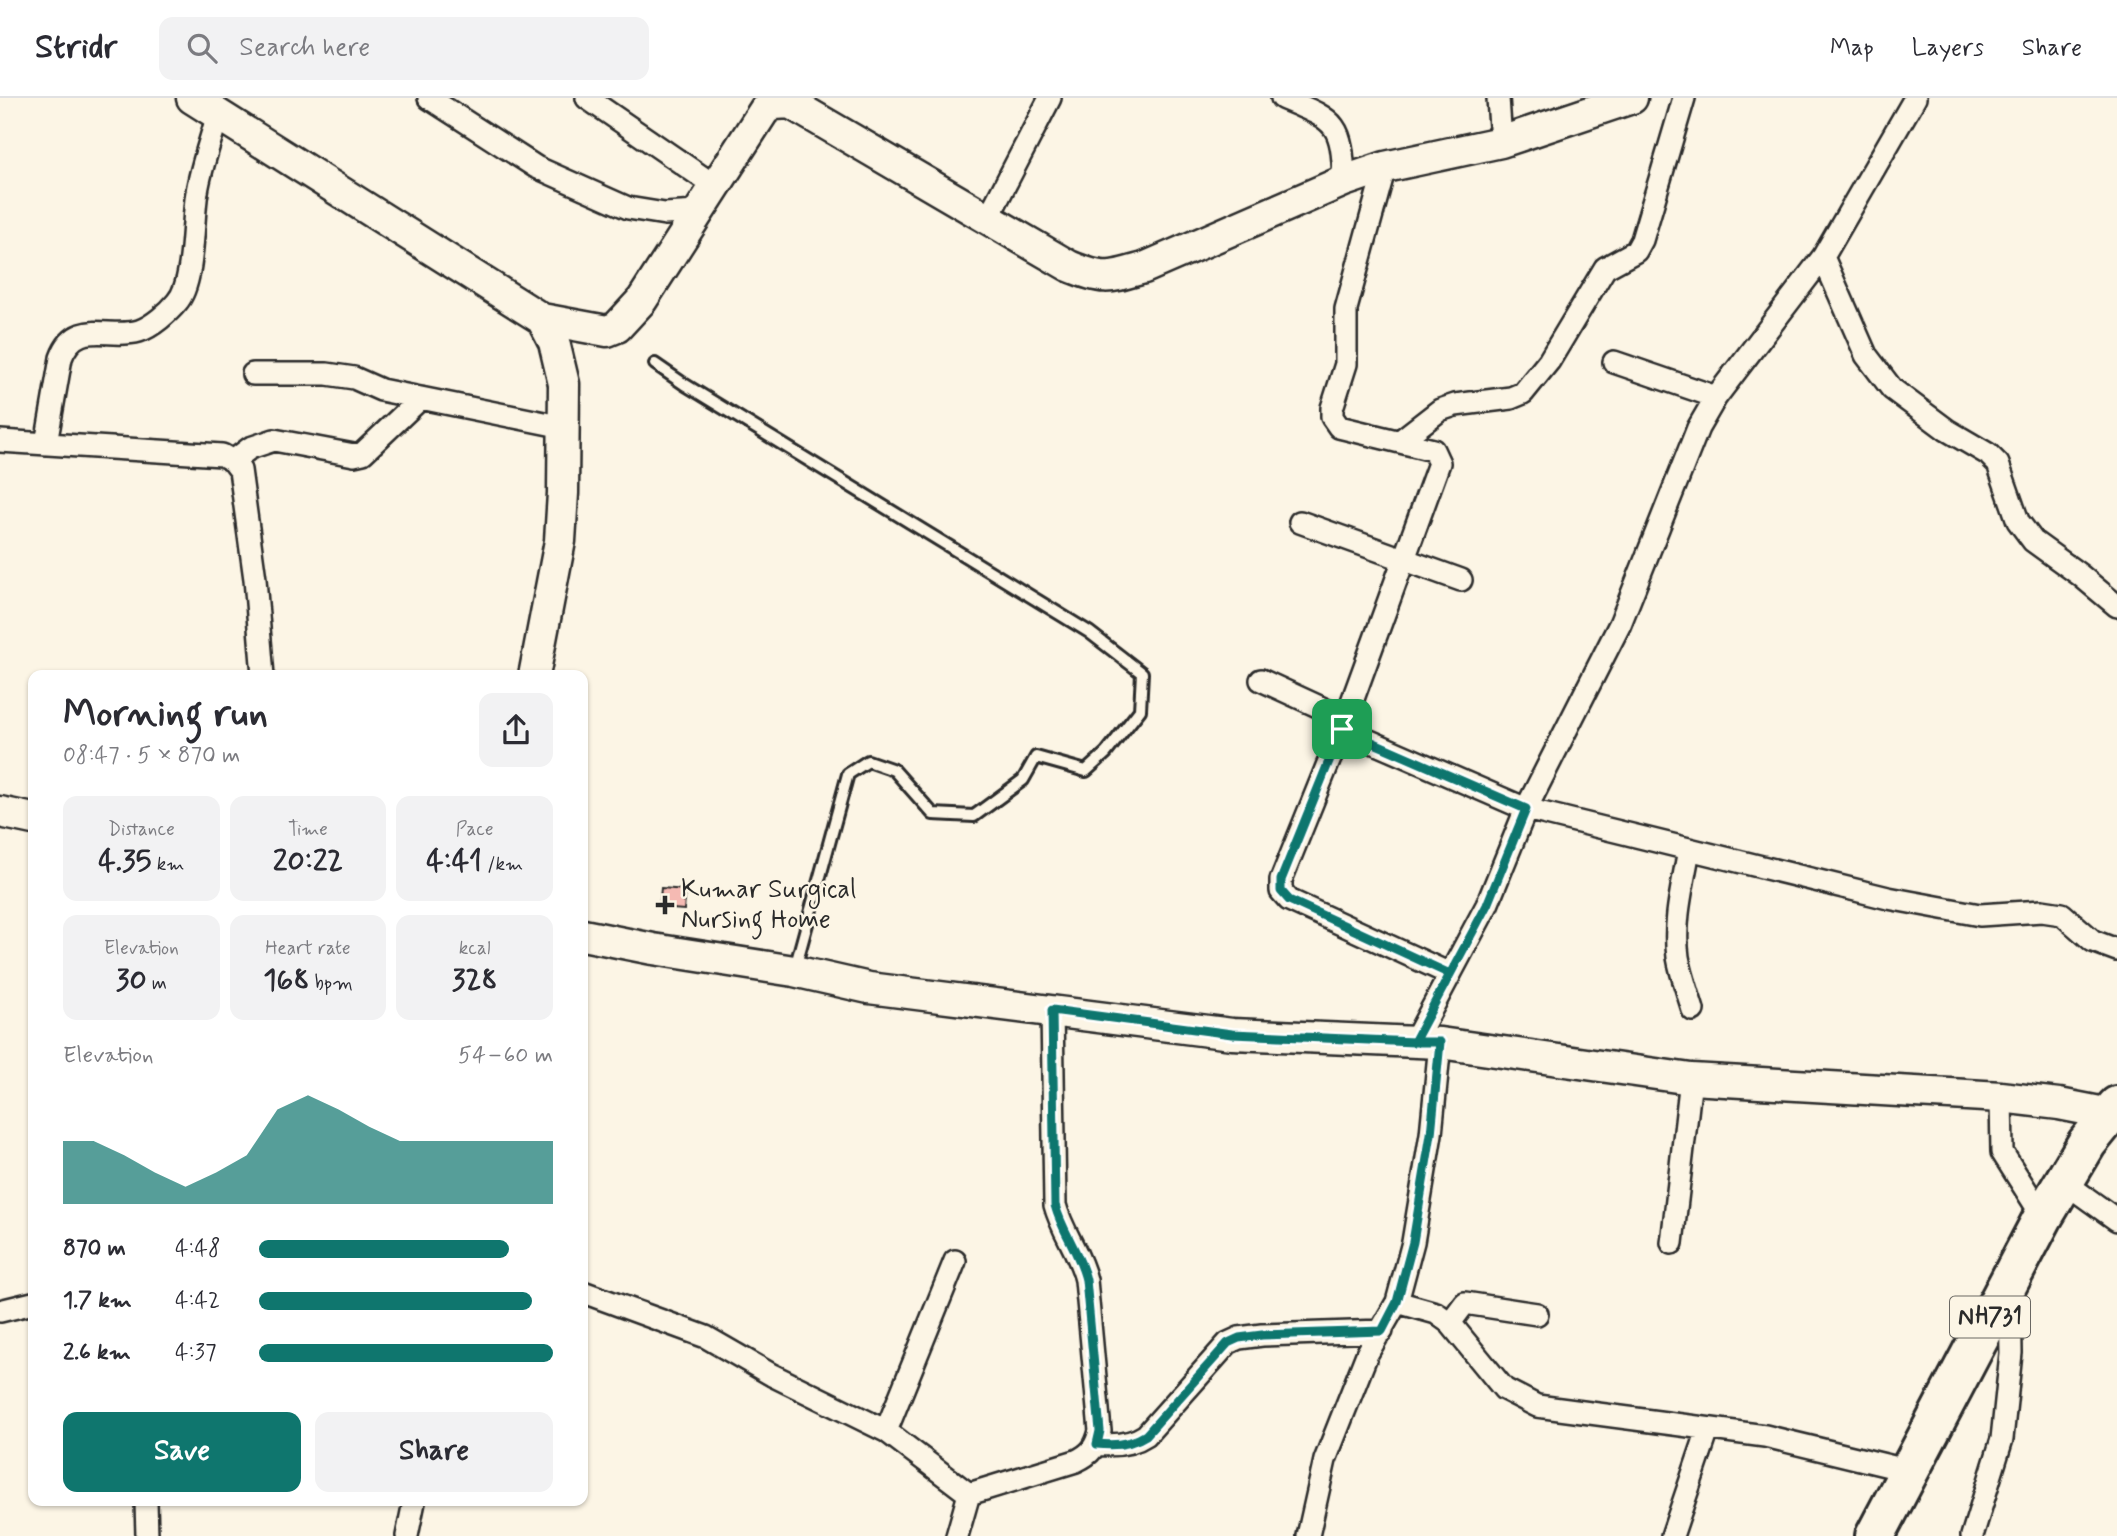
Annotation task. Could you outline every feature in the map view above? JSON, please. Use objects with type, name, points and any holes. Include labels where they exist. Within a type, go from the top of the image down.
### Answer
[{"type":"highway","name":"NH731","points":[[1875,1536],[2043,1217],[2087,1143],[2114,1110]]},
{"type":"street","points":[[192,98],[542,319],[615,336],[617,327],[642,300],[765,109],[775,104],[793,100],[1069,266],[1110,278],[1144,268],[1344,181],[1385,167],[1502,142],[1632,98]]},
{"type":"street","points":[[429,98],[536,167],[628,208],[666,214],[698,212]]},
{"type":"street","points":[[587,98],[715,186]]},
{"type":"street","points":[[988,218],[1050,98]]},
{"type":"street","points":[[1282,98],[1331,121],[1339,133],[1344,181]]},
{"type":"street","points":[[1498,98],[1502,142]]},
{"type":"street","points":[[1399,441],[1440,410],[1455,405],[1511,398],[1523,393],[1549,361],[1605,268],[1636,251],[1642,240],[1684,98]]},
{"type":"street","points":[[1308,1536],[1325,1460],[1367,1354],[1397,1302],[1413,1242],[1431,1134],[1427,1042],[1450,974],[1487,905],[1526,809],[1620,624],[1698,428],[1716,397],[1823,257],[1915,98]]},
{"type":"street","points":[[46,444],[61,358],[66,345],[88,332],[136,332],[146,328],[183,295],[197,191],[218,114]]},
{"type":"street","points":[[1385,167],[1346,309],[1346,364],[1332,408],[1332,417],[1339,427],[1433,450],[1438,463],[1342,729],[1281,880],[1281,891],[1289,900],[1450,974]]},
{"type":"street","points":[[1823,257],[1866,355],[1892,389],[1947,430],[1988,454],[1998,464],[2018,521],[2033,541],[2117,606]]},
{"type":"street","points":[[535,670],[560,541],[563,493],[564,384],[554,342],[542,319]]},
{"type":"street","points":[[1614,362],[1716,397]]},
{"type":"street","points":[[253,374],[327,374],[354,378],[381,390],[564,427]]},
{"type":"street","points":[[233,461],[250,448],[274,440],[354,456],[363,453],[421,398]]},
{"type":"street","points":[[0,441],[222,455],[233,461],[240,470],[242,483],[255,579],[263,670]]},
{"type":"street","points":[[1300,522],[1461,580]]},
{"type":"street","points":[[1261,680],[1338,715],[1342,729]]},
{"type":"street","points":[[1342,729],[1526,809],[1888,898],[1980,915],[2042,911],[2062,914],[2093,941],[2117,950]]},
{"type":"street","points":[[0,812],[28,818]]},
{"type":"street","points":[[1689,849],[1676,938],[1679,961],[1693,1010]]},
{"type":"street","points":[[588,936],[794,971],[869,988],[1232,1034],[1427,1042],[1691,1079],[2001,1097],[2114,1110]]},
{"type":"street","points":[[969,1494],[1089,1455],[1097,1444],[1100,1431],[1086,1280],[1083,1266],[1059,1223],[1055,1205],[1052,1010]]},
{"type":"street","points":[[1672,1243],[1691,1079]]},
{"type":"street","points":[[2001,1097],[2002,1152],[2043,1217]]},
{"type":"street","points":[[2064,1182],[2117,1220]]},
{"type":"street","points":[[886,1431],[955,1261]]},
{"type":"street","points":[[1972,1536],[2002,1439],[2011,1353],[2010,1278]]},
{"type":"street","points":[[588,1294],[706,1337],[772,1375],[886,1431],[969,1494]]},
{"type":"street","points":[[1397,1302],[1436,1313],[1450,1323],[1504,1389],[1537,1406],[1765,1436],[1910,1471]]},
{"type":"street","points":[[1450,1323],[1465,1303],[1537,1314]]},
{"type":"street","points":[[0,1311],[28,1304]]},
{"type":"street","points":[[1097,1444],[1113,1446],[1137,1441],[1146,1435],[1228,1343],[1239,1338],[1382,1331]]},
{"type":"street","points":[[1672,1536],[1708,1430]]},
{"type":"street","points":[[957,1536],[969,1494]]},
{"type":"street","points":[[146,1506],[147,1536]]},
{"type":"street","points":[[407,1536],[413,1506]]},
{"type":"lane","points":[[655,364],[1089,632],[1142,673],[1140,710],[1086,771],[1036,757],[1023,779],[974,816],[933,814],[894,770],[881,765],[868,761],[848,774],[794,971]]},
{"type":"building","points":[[661,888],[686,890],[684,910],[659,908]]},
{"type":"place","name":"Kumar Surgical Nursing Home","points":[[665,905]]},
{"type":"route","points":[[1342,729],[1281,880],[1281,891],[1289,900],[1450,974],[1414,1042],[1232,1034],[1052,1010],[1055,1205],[1059,1223],[1083,1266],[1086,1280],[1100,1431],[1097,1444],[1113,1446],[1137,1441],[1146,1435],[1228,1343],[1239,1338],[1262,1335],[1382,1331],[1397,1302],[1413,1242],[1431,1134],[1440,1042],[1414,1042],[1487,905],[1526,809],[1342,729]]}]
